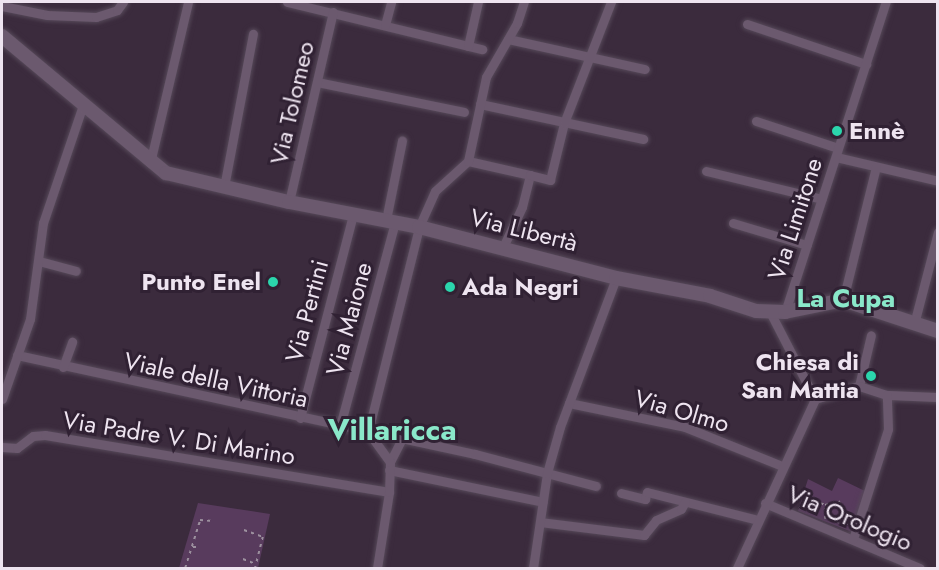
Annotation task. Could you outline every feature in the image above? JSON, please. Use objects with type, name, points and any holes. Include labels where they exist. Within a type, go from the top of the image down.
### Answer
[{"type":"street","points":[[2,6],[47,15],[96,17],[117,10],[123,2]]},
{"type":"street","points":[[150,163],[188,2]]},
{"type":"street","points":[[287,2],[482,49]]},
{"type":"street","points":[[385,25],[391,2]]},
{"type":"street","points":[[468,46],[478,2]]},
{"type":"street","points":[[524,2],[508,39],[486,77],[468,161],[435,191],[419,227],[368,432],[389,466],[543,502]]},
{"type":"street","points":[[468,161],[550,180],[564,123],[587,57],[611,2]]},
{"type":"street","name":"Via Limitone","points":[[778,312],[807,245],[886,2]]},
{"type":"street","name":"Via Tolomeo","points":[[289,202],[333,12]]},
{"type":"street","points":[[747,24],[866,64]]},
{"type":"street","points":[[224,187],[254,34]]},
{"type":"street","name":"Via Libertà","points":[[2,36],[150,163],[166,173],[289,202],[419,227],[616,278],[778,312]]},
{"type":"street","points":[[508,39],[645,69]]},
{"type":"street","points":[[317,82],[464,112]]},
{"type":"street","points":[[480,104],[643,139]]},
{"type":"street","points":[[2,399],[30,319],[43,223],[83,105]]},
{"type":"street","points":[[756,121],[876,166],[938,181]]},
{"type":"street","name":"Via Maione","points":[[340,426],[390,221],[402,141]]},
{"type":"street","points":[[843,300],[876,166]]},
{"type":"street","points":[[706,171],[822,199]]},
{"type":"street","points":[[503,247],[522,207],[530,175]]},
{"type":"street","name":"Via Pertini","points":[[300,418],[353,214]]},
{"type":"street","points":[[733,223],[807,245]]},
{"type":"street","points":[[914,324],[938,232]]},
{"type":"street","points":[[39,261],[76,271]]},
{"type":"street","points":[[533,568],[547,473],[569,403],[616,278]]},
{"type":"street","points":[[815,399],[778,312],[843,300],[938,331]]},
{"type":"street","points":[[859,386],[871,335]]},
{"type":"street","points":[[63,367],[72,342]]},
{"type":"street","name":"Viale della Vittoria","points":[[17,355],[180,393],[368,432],[596,486]]},
{"type":"street","points":[[737,568],[782,466],[815,399],[859,386],[887,395],[937,395]]},
{"type":"street","points":[[853,539],[888,429],[887,395]]},
{"type":"street","name":"Via Olmo","points":[[569,403],[685,427],[782,466]]},
{"type":"street","name":"Via Padre V. Di Marino","points":[[2,447],[17,448],[33,436],[45,435],[389,492]]},
{"type":"street","points":[[377,568],[389,492],[389,466],[401,440]]},
{"type":"street","points":[[621,493],[645,499],[647,492],[758,520]]},
{"type":"street","points":[[540,522],[644,535],[656,520],[681,509],[685,501]]},
{"type":"street","name":"Via Orologio","points":[[765,503],[920,568]]},
{"type":"path","points":[[807,497],[825,505],[839,501],[853,539]]},
{"type":"path","points":[[825,505],[824,516],[828,522]]},
{"type":"path","points":[[833,524],[844,516]]},
{"type":"path","points":[[185,568],[200,520],[213,521]]},
{"type":"path","points":[[244,530],[263,537],[255,568]]},
{"type":"path","points":[[191,547],[201,548]]},
{"type":"path","points":[[243,559],[256,564]]},
{"type":"shaded area","points":[[838,478],[865,491],[852,532],[798,511],[808,479],[832,491]]},
{"type":"shaded area","points":[[198,503],[270,514],[258,568],[179,568]]},
{"type":"place","name":"Ennè","points":[[837,131]]},
{"type":"place","name":"Punto Enel","points":[[273,282]]},
{"type":"place","name":"Ada Negri","points":[[450,287]]},
{"type":"place","name":"Chiesa di San Mattia","points":[[871,376]]},
{"type":"district","name":"La Cupa","points":[[846,299]]},
{"type":"district","name":"Villaricca","points":[[392,430]]}]
